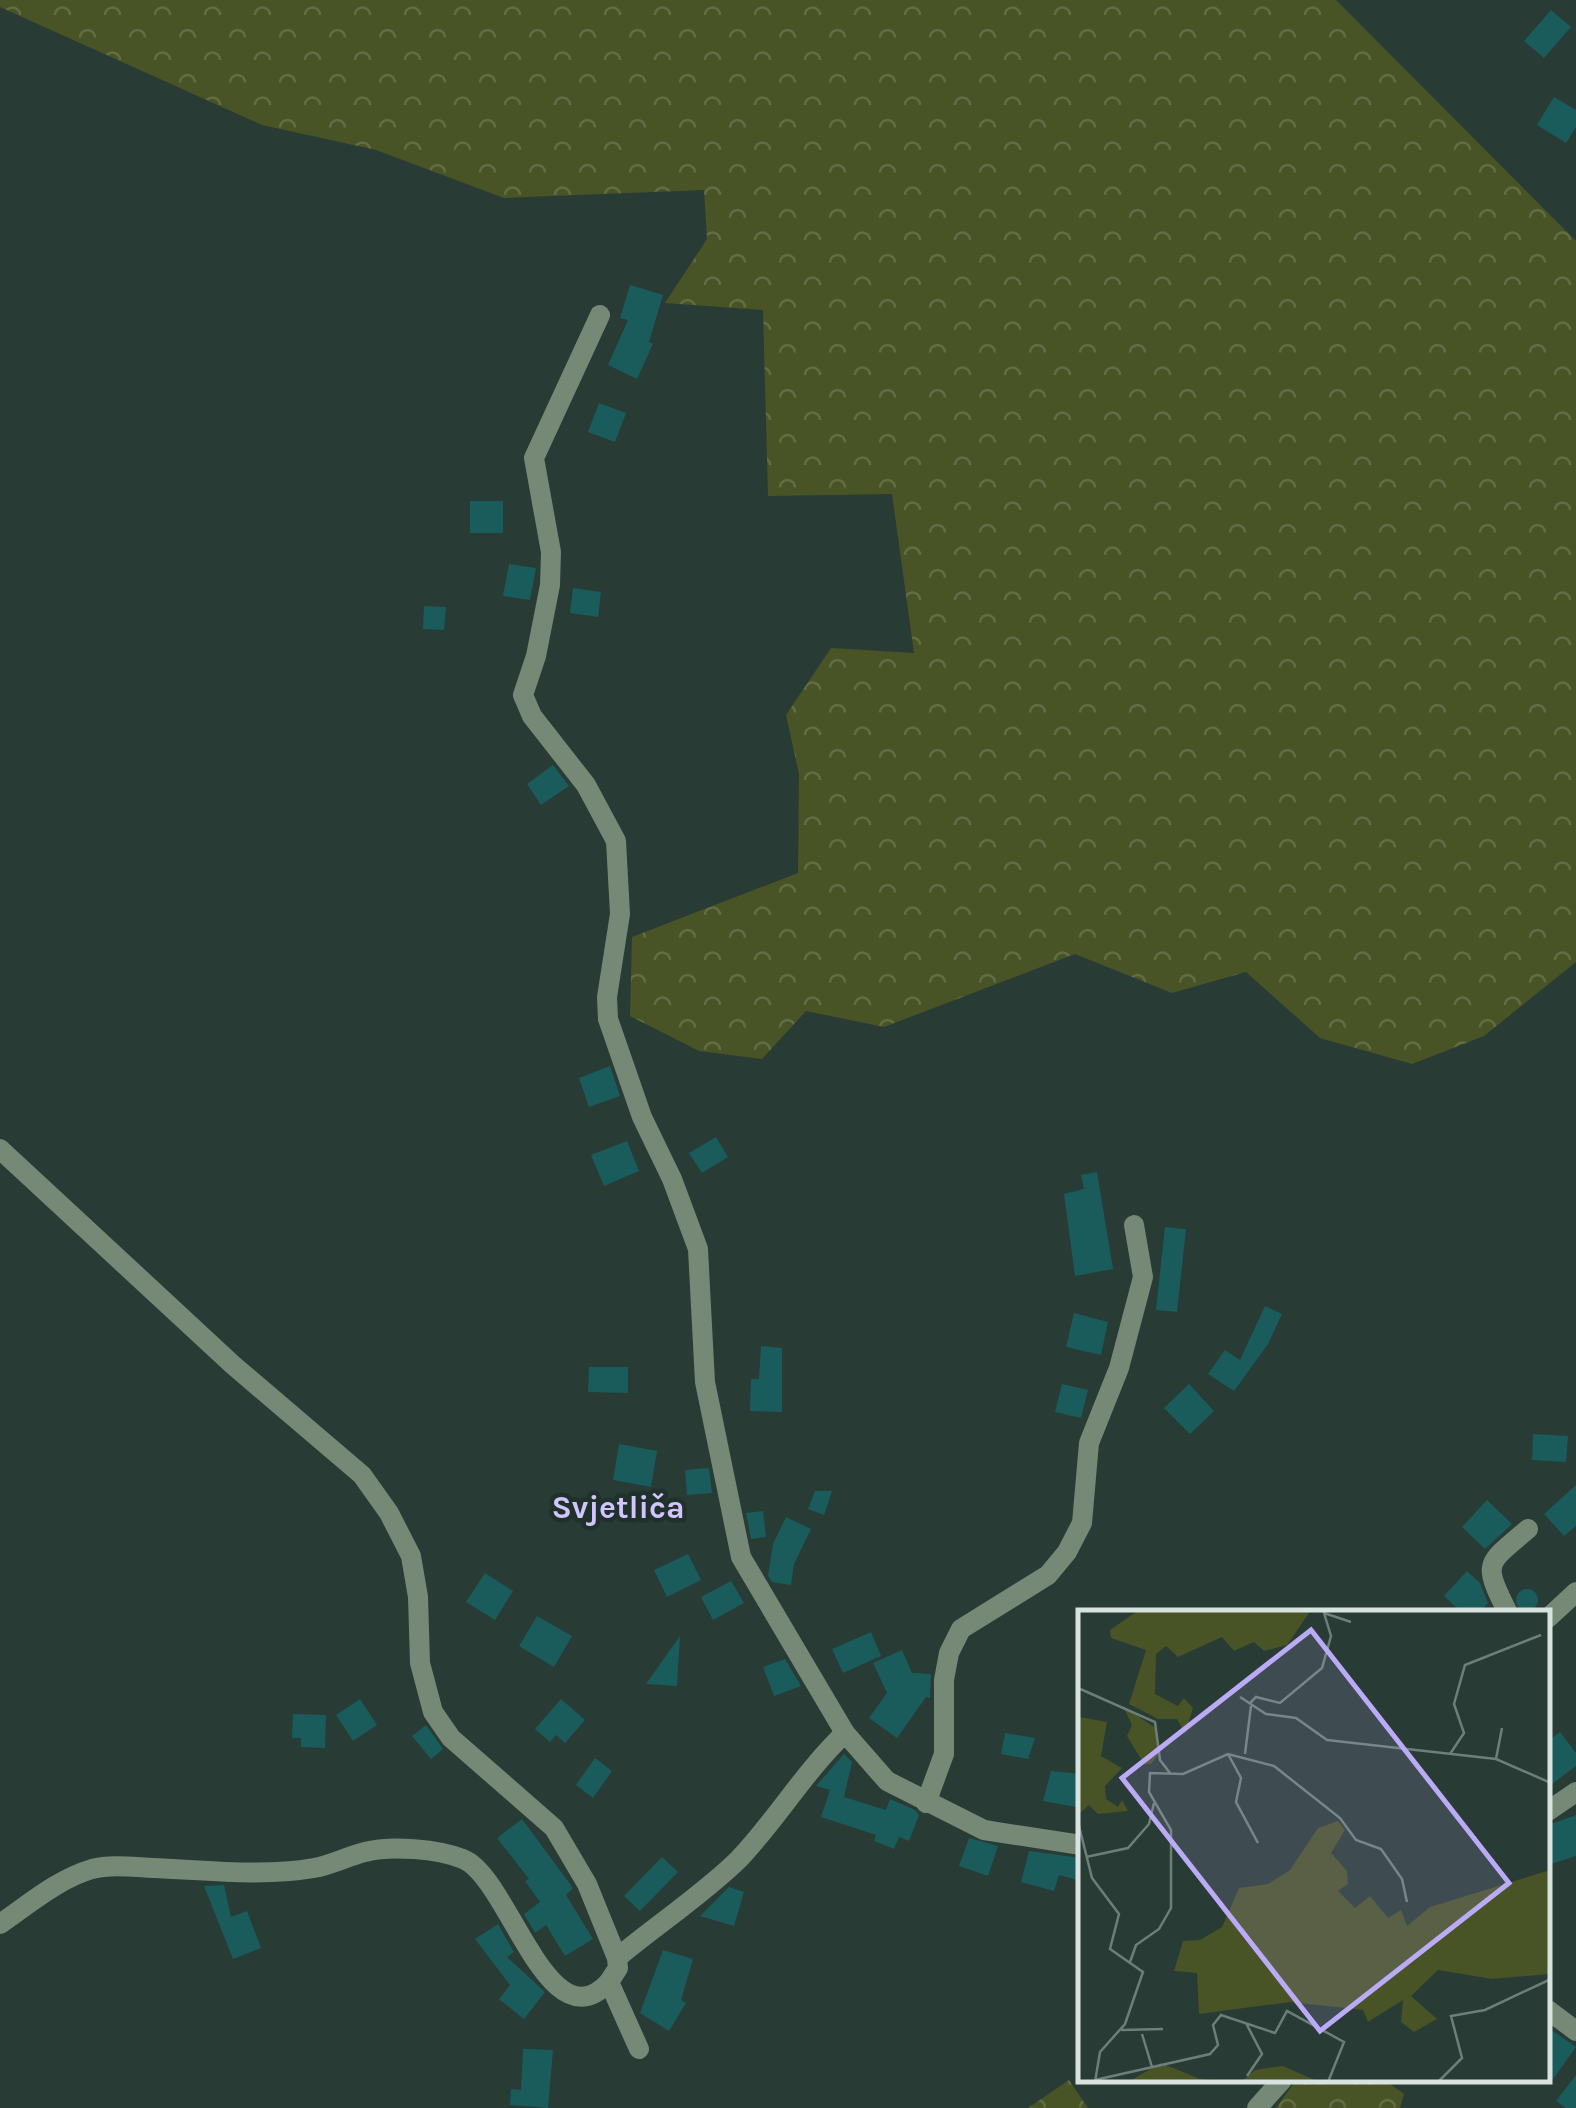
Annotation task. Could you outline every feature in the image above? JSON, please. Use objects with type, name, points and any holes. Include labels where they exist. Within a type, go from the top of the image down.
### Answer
[{"type":"street","points":[[600,315],[534,458],[551,552],[550,585],[536,656],[522,695],[532,716],[586,784],[616,841],[620,914],[607,997],[608,1019],[642,1117],[672,1179],[698,1249],[705,1382],[741,1556],[845,1733],[886,1781],[984,1830],[1078,1846]]},
{"type":"street","points":[[0,1148],[232,1365],[362,1475],[389,1513],[411,1556],[418,1597],[420,1664],[433,1712],[451,1738],[554,1828],[587,1884],[618,1968],[598,1993],[578,1997],[557,1986],[529,1955],[490,1878],[459,1857],[419,1851],[369,1850],[314,1868],[93,1869],[58,1884],[0,1924]]},
{"type":"street","points":[[926,1804],[944,1754],[944,1680],[949,1653],[961,1629],[1048,1575],[1068,1552],[1082,1522],[1089,1443],[1100,1407],[1119,1368],[1142,1278],[1134,1225]]},
{"type":"street","points":[[1507,1610],[1488,1571],[1500,1551],[1528,1529]]},
{"type":"street","points":[[1551,1615],[1576,1592]]},
{"type":"street","points":[[617,1958],[734,1863],[775,1820],[815,1762],[845,1733]]},
{"type":"street","points":[[1551,1808],[1576,1792]]},
{"type":"street","points":[[610,1982],[639,2049]]},
{"type":"street","points":[[1551,2012],[1576,2031]]},
{"type":"street","points":[[1257,2108],[1279,2083]]},
{"type":"green space","points":[[0,0],[1336,0],[1576,241],[1576,962],[1484,1036],[1412,1064],[1320,1038],[1246,972],[1172,993],[1075,954],[884,1027],[806,1011],[762,1059],[699,1051],[630,1016],[632,937],[798,873],[799,774],[786,715],[831,648],[914,653],[892,494],[768,496],[763,310],[665,303],[707,239],[704,190],[504,198],[376,150],[262,125],[0,7]]},
{"type":"green space","points":[[1069,2080],[1088,2108],[1028,2108]]},
{"type":"green space","points":[[1294,2083],[1389,2083],[1404,2094],[1400,2108],[1276,2108]]},
{"type":"building","points":[[1551,10],[1571,27],[1544,58],[1524,41]]},
{"type":"building","points":[[1554,97],[1576,110],[1576,127],[1566,143],[1537,125]]},
{"type":"building","points":[[630,285],[663,295],[649,342],[653,344],[637,379],[608,365],[628,320],[620,318]]},
{"type":"building","points":[[599,403],[626,413],[615,442],[588,432]]},
{"type":"building","points":[[470,501],[503,501],[503,533],[470,533]]},
{"type":"building","points":[[509,564],[536,568],[530,600],[503,596]]},
{"type":"building","points":[[573,588],[601,592],[598,617],[570,613]]},
{"type":"building","points":[[424,606],[446,607],[444,630],[423,629]]},
{"type":"building","points":[[553,765],[569,786],[541,805],[527,784]]},
{"type":"building","points":[[610,1066],[620,1096],[589,1107],[579,1078]]},
{"type":"building","points":[[716,1137],[728,1157],[702,1173],[689,1153]]},
{"type":"building","points":[[627,1141],[639,1171],[604,1186],[591,1155]]},
{"type":"building","points":[[1097,1172],[1113,1269],[1075,1276],[1064,1194],[1084,1189],[1081,1175]]},
{"type":"building","points":[[1165,1227],[1186,1229],[1177,1312],[1156,1310]]},
{"type":"building","points":[[1265,1306],[1282,1314],[1268,1344],[1234,1391],[1208,1374],[1225,1350],[1240,1360]]},
{"type":"building","points":[[1074,1313],[1108,1322],[1101,1355],[1066,1347]]},
{"type":"building","points":[[761,1346],[782,1348],[782,1412],[750,1411],[751,1379],[759,1379]]},
{"type":"building","points":[[589,1367],[628,1367],[628,1393],[588,1392]]},
{"type":"building","points":[[1062,1384],[1088,1390],[1081,1418],[1055,1412]]},
{"type":"building","points":[[1189,1384],[1214,1411],[1190,1434],[1164,1408]]},
{"type":"building","points":[[1533,1434],[1568,1436],[1566,1462],[1532,1460]]},
{"type":"building","points":[[619,1444],[657,1451],[651,1487],[613,1480]]},
{"type":"building","points":[[709,1468],[712,1493],[687,1495],[685,1470]]},
{"type":"building","points":[[1576,1485],[1576,1526],[1564,1536],[1544,1514]]},
{"type":"building","points":[[815,1491],[832,1491],[824,1515],[808,1509]]},
{"type":"building","points":[[1487,1500],[1512,1524],[1485,1549],[1462,1527]]},
{"type":"building","points":[[763,1511],[766,1537],[751,1539],[746,1513]]},
{"type":"building","points":[[786,1517],[811,1529],[794,1564],[791,1585],[772,1582],[768,1576],[773,1544]]},
{"type":"building","points":[[688,1554],[701,1580],[667,1597],[654,1570]]},
{"type":"building","points":[[1467,1571],[1480,1583],[1488,1603],[1481,1610],[1459,1610],[1444,1596]]},
{"type":"building","points":[[485,1573],[513,1591],[495,1620],[466,1602]]},
{"type":"building","points":[[731,1581],[744,1603],[713,1620],[701,1597]]},
{"type":"building","points":[[1527,1589],[1537,1596],[1535,1608],[1519,1608],[1519,1592]]},
{"type":"building","points":[[537,1616],[572,1636],[554,1667],[519,1646]]},
{"type":"building","points":[[871,1632],[881,1656],[843,1673],[832,1649]]},
{"type":"building","points":[[680,1636],[677,1686],[646,1684]]},
{"type":"building","points":[[902,1650],[912,1673],[931,1674],[930,1698],[926,1697],[897,1738],[869,1718],[887,1693],[873,1663]]},
{"type":"building","points":[[785,1659],[801,1686],[774,1696],[763,1667]]},
{"type":"building","points":[[360,1699],[377,1725],[353,1741],[336,1715]]},
{"type":"building","points":[[561,1699],[585,1720],[565,1743],[556,1735],[550,1742],[535,1729]]},
{"type":"building","points":[[293,1714],[326,1715],[325,1748],[301,1747],[301,1738],[292,1738]]},
{"type":"building","points":[[426,1725],[443,1749],[431,1759],[412,1736]]},
{"type":"building","points":[[1560,1732],[1576,1753],[1576,1766],[1551,1785],[1551,1739]]},
{"type":"building","points":[[1005,1733],[1035,1738],[1028,1759],[1001,1754]]},
{"type":"building","points":[[844,1754],[852,1762],[844,1797],[886,1810],[890,1799],[915,1810],[919,1815],[909,1841],[899,1837],[894,1849],[874,1841],[876,1835],[821,1817],[830,1790],[816,1786]]},
{"type":"building","points":[[595,1758],[612,1771],[593,1798],[576,1785]]},
{"type":"building","points":[[1051,1771],[1078,1774],[1078,1807],[1043,1801]]},
{"type":"building","points":[[1576,1815],[1576,1856],[1551,1864],[1551,1824]]},
{"type":"building","points":[[522,1819],[573,1888],[566,1895],[593,1939],[565,1956],[546,1925],[535,1933],[524,1914],[540,1902],[525,1881],[529,1879],[497,1838]]},
{"type":"building","points":[[969,1838],[998,1846],[988,1876],[959,1866]]},
{"type":"building","points":[[1029,1851],[1078,1858],[1078,1880],[1059,1875],[1054,1891],[1021,1882]]},
{"type":"building","points":[[662,1857],[678,1872],[640,1911],[624,1896]]},
{"type":"building","points":[[224,1885],[231,1917],[247,1911],[261,1948],[233,1959],[204,1886]]},
{"type":"building","points":[[729,1887],[744,1892],[734,1926],[700,1916]]},
{"type":"building","points":[[498,1924],[514,1952],[507,1957],[545,1992],[524,2019],[499,1999],[510,1985],[475,1939]]},
{"type":"building","points":[[663,1950],[693,1959],[681,2000],[686,2003],[669,2031],[640,2013]]},
{"type":"building","points":[[1553,2031],[1576,2047],[1551,2082]]},
{"type":"building","points":[[523,2049],[553,2050],[548,2108],[510,2105],[511,2089],[521,2090]]},
{"type":"building","points":[[1576,2075],[1576,2108],[1566,2108],[1556,2101]]},
{"type":"district","name":"Svjetliča","points":[[618,1507]]}]
